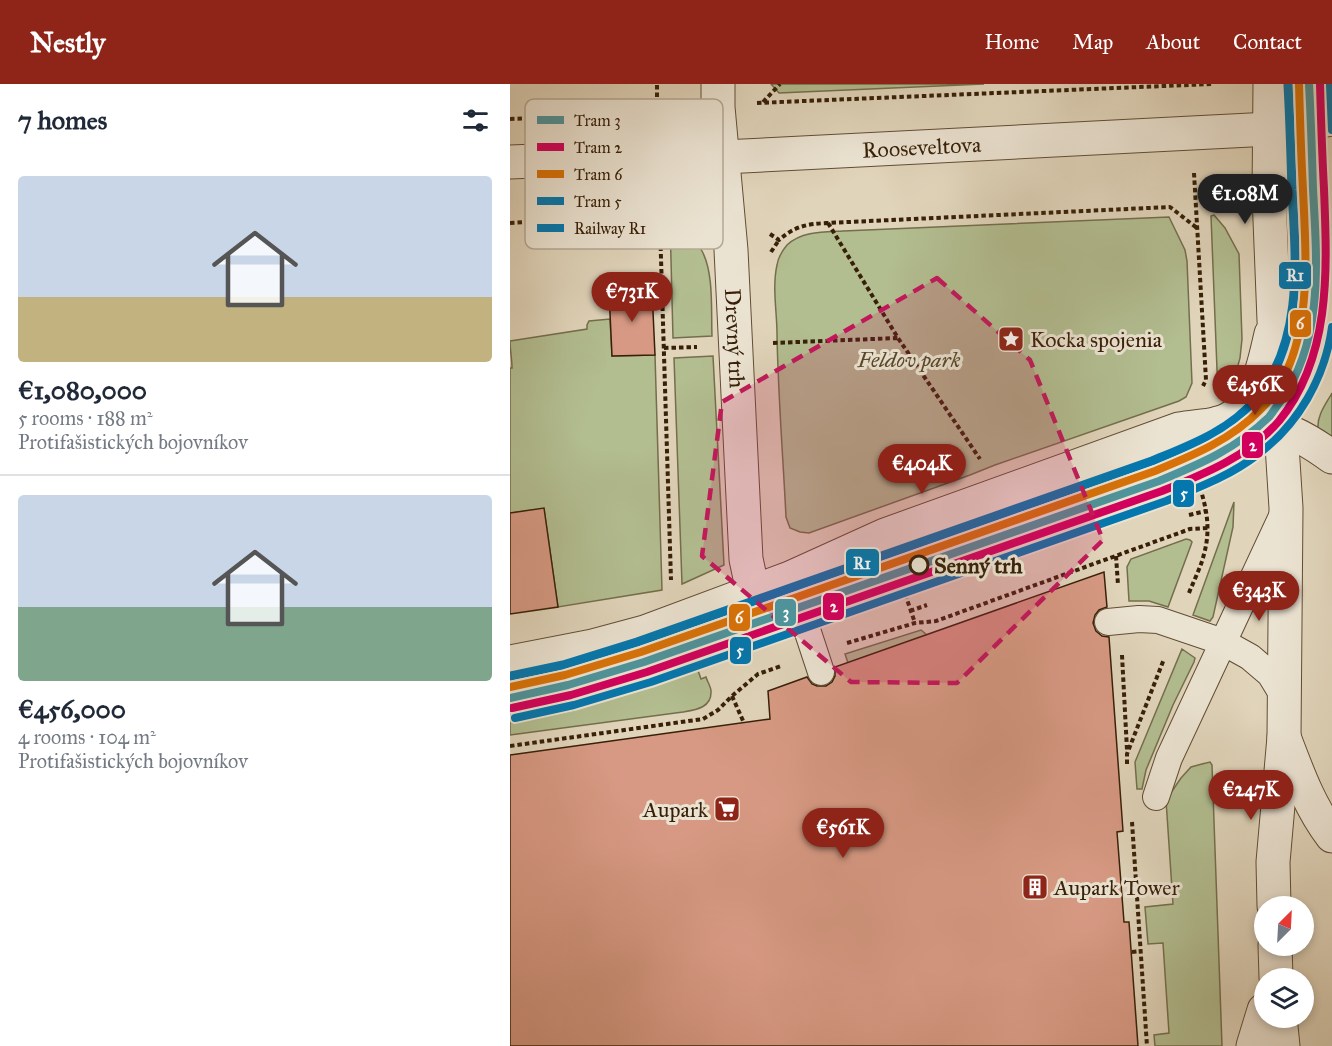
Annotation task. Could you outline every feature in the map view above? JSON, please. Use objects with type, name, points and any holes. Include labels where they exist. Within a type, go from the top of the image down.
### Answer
[{"type":"street","points":[[1270,84],[1269,195],[1286,508],[1284,737],[1273,862],[1274,896]]},
{"type":"street","name":"Rooseveltova","points":[[723,157],[1270,129],[1332,119]]},
{"type":"street","name":"Drevný trh","points":[[723,157],[729,226],[746,560],[753,592]]},
{"type":"street","name":"Rooseveltova","points":[[510,162],[525,161]]},
{"type":"street","points":[[1218,423],[1240,411],[1257,385],[1274,320]]},
{"type":"street","points":[[510,662],[593,646],[645,632],[790,578],[885,535],[1179,429],[1218,423],[1251,422],[1281,429],[1309,441],[1332,457]]},
{"type":"street","points":[[1284,737],[1305,792],[1332,836]]},
{"type":"street","points":[[1253,1046],[1258,1028]]},
{"type":"street","points":[[1281,1028],[1283,1046]]},
{"type":"lane","points":[[1156,797],[1169,758],[1286,508]]},
{"type":"lane","points":[[790,578],[821,672]]},
{"type":"lane","points":[[1108,622],[1158,620],[1223,642],[1250,657],[1270,674],[1284,697]]},
{"type":"path","points":[[762,103],[780,84]]},
{"type":"path","points":[[718,96],[762,103],[1212,84]]},
{"type":"path","points":[[1191,85],[1195,204],[1206,380],[1203,388]]},
{"type":"path","points":[[510,119],[525,118]]},
{"type":"path","points":[[723,225],[772,234],[779,240],[788,232],[806,225],[827,223],[1170,207],[1197,228]]},
{"type":"path","points":[[510,223],[525,222]]},
{"type":"path","points":[[827,223],[898,338],[984,465]]},
{"type":"path","points":[[661,249],[671,586]]},
{"type":"path","points":[[767,343],[898,338]]},
{"type":"path","points":[[1189,515],[1206,511]]},
{"type":"path","points":[[915,623],[936,621],[1190,529],[1208,528]]},
{"type":"path","points":[[910,611],[927,605]]},
{"type":"path","points":[[510,746],[703,718],[718,710],[732,696],[744,723]]},
{"type":"path","points":[[1132,952],[1141,951]]},
{"type":"highlighted area","points":[[937,278],[1030,360],[1103,540],[957,683],[851,682],[702,556],[722,402]]},
{"type":"green space","points":[[771,84],[984,84],[779,93]]},
{"type":"green space","points":[[1214,215],[1225,228],[1239,254],[1242,339],[1237,369],[1218,395],[1211,216]]},
{"type":"green space","name":"Feldov park","points":[[1169,217],[1185,250],[1187,261],[1192,383],[1186,397],[809,533],[790,528],[786,517],[775,291],[780,255],[793,240],[821,232]]},
{"type":"green space","points":[[671,249],[701,249],[706,260],[711,292],[712,336],[673,338]]},
{"type":"green space","points":[[610,319],[612,356],[655,355],[662,590],[558,607],[544,509],[510,513],[510,368],[512,368],[510,341],[587,329],[589,321]]},
{"type":"green space","points":[[713,356],[724,565],[682,584],[674,358]]},
{"type":"green space","points":[[1332,393],[1332,438],[1318,428],[1318,423],[1320,414]]},
{"type":"green space","points":[[1234,502],[1233,527],[1213,617],[1210,621],[1193,615]]},
{"type":"green space","points":[[1186,539],[1192,542],[1168,607],[1149,601],[1129,601],[1127,567],[1131,559]]},
{"type":"green space","points":[[921,630],[927,635],[848,663],[845,654]]},
{"type":"green space","points":[[688,642],[701,679],[706,677],[711,689],[711,697],[706,705],[683,712],[510,735],[510,692],[578,676]]},
{"type":"green space","points":[[1182,649],[1195,658],[1194,662],[1146,770],[1142,789],[1137,789],[1135,762]]},
{"type":"green space","points":[[1210,762],[1212,765],[1222,1046],[1155,1046],[1154,1035],[1169,1033],[1163,943],[1148,944],[1145,907],[1173,904],[1166,800],[1191,767]]},
{"type":"building","points":[[652,290],[655,355],[612,356],[609,292]]},
{"type":"building","points":[[544,508],[558,607],[510,614],[510,513]]},
{"type":"building","name":"Aupark","points":[[1104,572],[1107,607],[1099,610],[1093,623],[1096,631],[1102,636],[1109,637],[1123,831],[1117,832],[1124,922],[1129,922],[1138,1046],[510,1046],[510,755],[770,719],[768,691],[807,677],[812,684],[826,686],[835,676],[835,667]]},
{"type":"tram line","name":"6","points":[[510,687],[565,675],[641,652],[1155,471],[1198,453],[1237,430],[1261,409],[1278,387],[1291,361],[1299,334],[1305,276],[1299,84]]},
{"type":"tram line","name":"3","points":[[510,698],[568,685],[644,662],[1159,481],[1203,462],[1244,438],[1269,417],[1280,402],[1294,378],[1311,327],[1316,244],[1309,84]]},
{"type":"tram line","name":"2","points":[[512,708],[571,695],[647,672],[1162,491],[1210,471],[1254,444],[1279,421],[1296,396],[1309,368],[1317,340],[1325,280],[1326,249],[1320,84]]},
{"type":"tram line","name":"5","points":[[1330,84],[1332,130]]},
{"type":"tram line","name":"5","points":[[515,718],[574,705],[651,682],[1166,501],[1213,481],[1257,455],[1272,443],[1297,415],[1316,382],[1332,327]]},
{"type":"rail line","name":"R1","points":[[510,676],[563,665],[637,642],[1152,461],[1208,436],[1234,420],[1256,399],[1271,376],[1290,326],[1294,299],[1295,244],[1288,85]]},
{"type":"place","name":"Kocka spojenia","points":[[1011,339]]},
{"type":"place","name":"Senný trh","points":[[919,565]]},
{"type":"place","name":"Aupark","points":[[727,809]]},
{"type":"place","name":"Aupark Tower","points":[[1035,887]]}]
